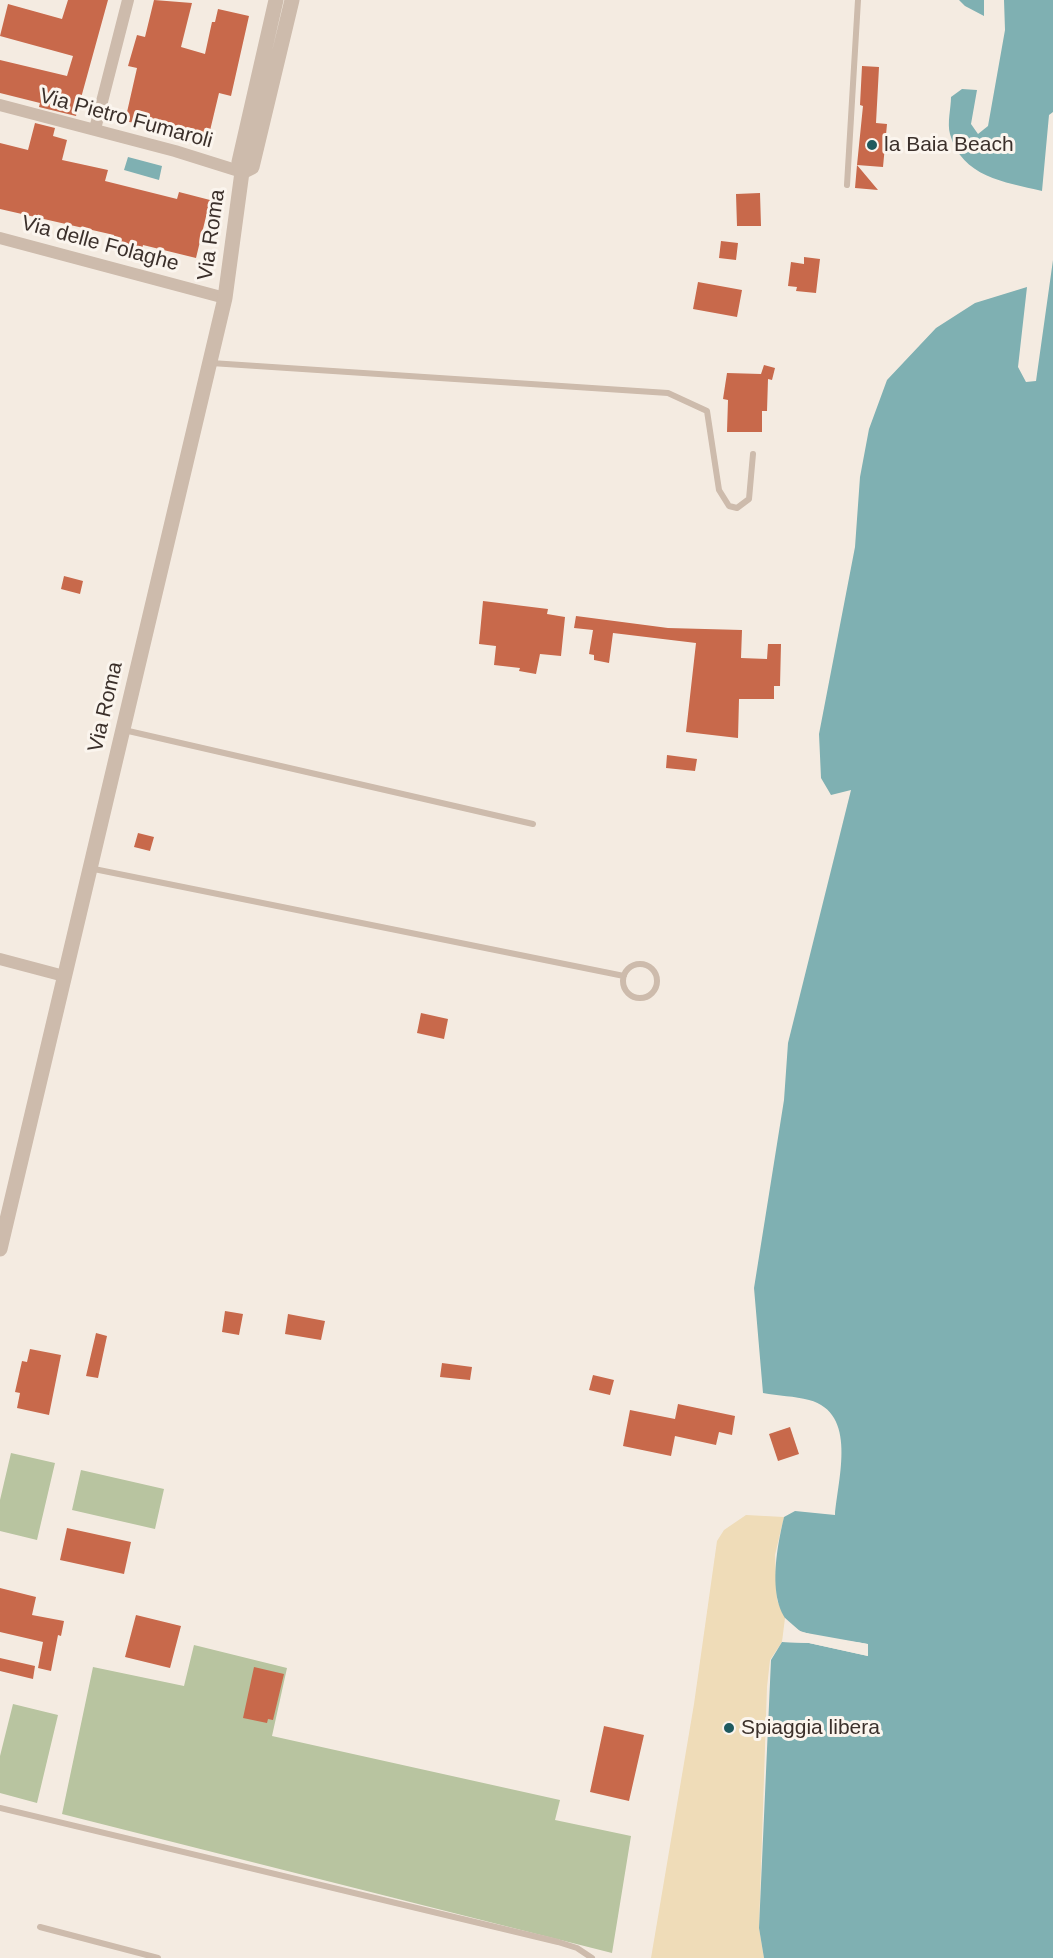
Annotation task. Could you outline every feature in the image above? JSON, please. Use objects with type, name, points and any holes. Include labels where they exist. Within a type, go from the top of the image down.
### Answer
[{"type":"street","points":[[95,129],[128,0]]},
{"type":"street","name":"Via Roma","points":[[0,1249],[225,298],[242,172],[239,162],[276,0]]},
{"type":"street","name":"Via Roma","points":[[242,172],[252,167],[292,0]]},
{"type":"street","name":"Via Pietro Fumaroli","points":[[0,105],[95,129],[242,172]]},
{"type":"street","name":"Via delle Folaghe","points":[[0,238],[225,298]]},
{"type":"street","points":[[0,959],[64,976]]},
{"type":"lane","points":[[847,185],[858,0]]},
{"type":"lane","points":[[209,363],[668,393],[707,411],[718,490],[729,506],[737,508],[749,499],[753,454]]},
{"type":"lane","points":[[122,729],[533,824]]},
{"type":"lane","points":[[89,868],[624,976]]},
{"type":"lane","points":[[635,965],[645,965],[656,976],[656,986],[649,995],[638,998],[625,987],[624,976],[635,965]]},
{"type":"lane","points":[[0,1808],[558,1942],[577,1948],[592,1958]]},
{"type":"lane","points":[[39,1927],[158,1958]]},
{"type":"green space","points":[[11,1453],[55,1463],[37,1540],[0,1531],[0,1500]]},
{"type":"green space","points":[[81,1470],[164,1489],[155,1529],[72,1510]]},
{"type":"green space","points":[[194,1645],[287,1668],[272,1736],[560,1800],[555,1820],[631,1836],[612,1953],[62,1814],[93,1667],[184,1686]]},
{"type":"green space","points":[[13,1704],[58,1715],[37,1803],[0,1793],[0,1756]]},
{"type":"sand","name":"Spiaggia libera","points":[[746,1515],[784,1517],[775,1555],[777,1600],[785,1618],[782,1642],[770,1660],[767,1687],[759,1928],[764,1958],[651,1958],[694,1704],[717,1541],[724,1530]]},
{"type":"water","points":[[959,0],[984,0],[984,16],[965,6]]},
{"type":"water","points":[[1004,0],[1053,0],[1053,112],[1049,115],[1042,191],[999,180],[974,169],[956,148],[949,130],[951,97],[962,89],[977,90],[971,124],[978,134],[988,126],[1005,30]]},
{"type":"water","points":[[128,157],[162,166],[159,180],[124,170]]},
{"type":"water","points":[[1053,260],[1053,1958],[764,1958],[759,1928],[771,1660],[782,1642],[809,1643],[868,1656],[867,1644],[810,1634],[790,1624],[782,1612],[777,1597],[776,1563],[784,1517],[795,1511],[835,1515],[842,1448],[840,1432],[834,1418],[824,1407],[809,1400],[763,1393],[754,1288],[784,1100],[788,1043],[851,790],[831,795],[821,778],[819,734],[855,547],[860,477],[869,429],[887,380],[936,328],[975,303],[1027,287],[1018,367],[1026,382],[1036,381]]},
{"type":"pier","points":[[785,1618],[801,1632],[868,1644],[868,1656],[809,1643],[782,1642],[783,1639],[809,1640],[865,1652],[865,1646],[800,1634],[785,1621]]},
{"type":"building","points":[[68,0],[108,0],[76,116],[39,107],[40,103],[0,93],[0,60],[67,76],[73,56],[0,36],[8,4],[62,19]]},
{"type":"building","points":[[154,0],[192,3],[181,47],[205,54],[212,22],[215,22],[218,9],[249,16],[231,96],[219,93],[208,139],[125,121],[137,68],[128,66],[137,35],[145,37]]},
{"type":"building","points":[[862,66],[879,67],[876,123],[887,124],[883,167],[857,165],[863,106],[860,105]]},
{"type":"building","points":[[35,123],[55,128],[53,136],[67,140],[62,160],[108,170],[105,181],[177,199],[179,192],[210,200],[196,258],[143,245],[141,252],[112,244],[114,235],[0,209],[0,143],[28,150]]},
{"type":"building","points":[[857,165],[878,190],[855,188]]},
{"type":"building","points":[[760,193],[761,226],[737,226],[736,194]]},
{"type":"building","points":[[721,241],[738,243],[736,260],[719,258]]},
{"type":"building","points":[[804,257],[820,259],[816,293],[796,291],[797,287],[788,286],[791,262],[804,264]]},
{"type":"building","points":[[698,282],[742,290],[737,317],[693,309]]},
{"type":"building","points":[[764,365],[775,368],[772,380],[768,379],[767,411],[762,411],[762,432],[727,432],[728,400],[723,399],[727,373],[761,374]]},
{"type":"building","points":[[64,576],[83,581],[80,594],[61,589]]},
{"type":"building","points":[[483,601],[548,609],[547,614],[565,617],[561,656],[540,654],[536,674],[519,671],[520,668],[494,665],[496,646],[479,644]]},
{"type":"building","points":[[576,616],[668,628],[742,630],[741,658],[767,659],[768,644],[781,644],[780,686],[774,686],[774,699],[739,699],[738,738],[686,732],[696,643],[613,633],[609,663],[594,660],[594,655],[589,654],[593,630],[574,628]]},
{"type":"building","points":[[667,755],[697,759],[695,771],[666,768]]},
{"type":"building","points":[[138,833],[154,837],[150,851],[134,847]]},
{"type":"building","points":[[421,1013],[448,1019],[444,1039],[417,1033]]},
{"type":"building","points":[[225,1311],[243,1314],[239,1335],[222,1332]]},
{"type":"building","points":[[288,1314],[325,1321],[321,1340],[285,1334]]},
{"type":"building","points":[[96,1333],[107,1336],[98,1378],[86,1376]]},
{"type":"building","points":[[30,1349],[61,1355],[49,1415],[17,1408],[20,1393],[15,1392],[22,1361],[27,1362]]},
{"type":"building","points":[[442,1363],[472,1367],[470,1380],[440,1377]]},
{"type":"building","points":[[593,1375],[614,1380],[610,1395],[589,1390]]},
{"type":"building","points":[[678,1404],[735,1416],[732,1435],[719,1432],[716,1445],[675,1436],[671,1456],[623,1446],[630,1410],[675,1419]]},
{"type":"building","points":[[790,1427],[799,1454],[778,1461],[769,1434]]},
{"type":"building","points":[[67,1528],[131,1542],[124,1574],[60,1560]]},
{"type":"building","points":[[0,1588],[36,1597],[32,1615],[64,1621],[61,1636],[58,1635],[51,1671],[38,1668],[43,1642],[0,1632]]},
{"type":"building","points":[[136,1615],[181,1626],[170,1668],[125,1657]]},
{"type":"building","points":[[0,1658],[35,1666],[33,1679],[0,1671]]},
{"type":"building","points":[[254,1667],[284,1674],[273,1720],[268,1719],[267,1723],[243,1718]]},
{"type":"building","points":[[604,1726],[644,1735],[629,1801],[590,1792]]},
{"type":"place","name":"la Baia Beach","points":[[872,145]]},
{"type":"place","name":"Spiaggia libera","points":[[729,1728]]}]
